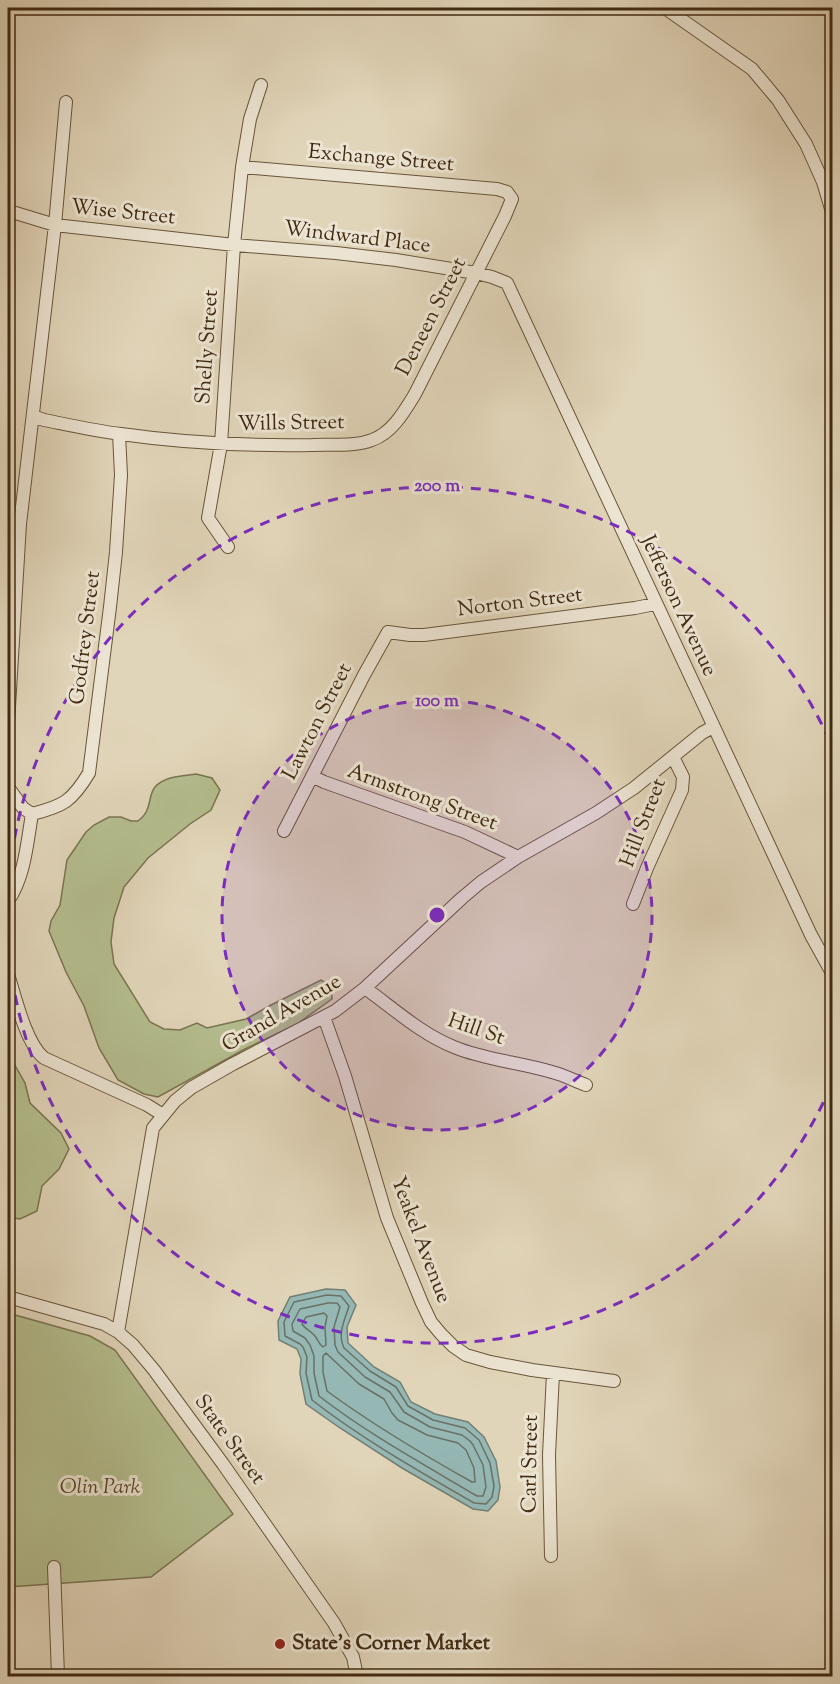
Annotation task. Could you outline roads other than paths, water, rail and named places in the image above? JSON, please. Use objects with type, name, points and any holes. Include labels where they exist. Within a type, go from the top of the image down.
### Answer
[{"type":"street","points":[[665,8],[752,69],[778,100],[806,144],[823,182],[832,212]]},
{"type":"street","name":"Shelly Street","points":[[228,547],[208,518],[221,444],[234,244],[242,167],[250,119],[261,85]]},
{"type":"street","points":[[8,723],[20,524],[55,225],[66,102]]},
{"type":"street","name":"Exchange Street","points":[[242,167],[497,189],[507,192],[512,199]]},
{"type":"street","name":"Deneen Street","points":[[372,440],[391,428],[415,394],[512,199]]},
{"type":"street","name":"Wise Street","points":[[9,211],[55,225],[234,244]]},
{"type":"street","name":"Windward Place","points":[[234,244],[396,260],[476,273]]},
{"type":"street","name":"Jefferson Avenue","points":[[476,273],[502,281],[509,287],[655,604],[811,935],[832,974]]},
{"type":"street","name":"Wills Street","points":[[33,416],[119,434],[221,444],[346,444],[372,440]]},
{"type":"street","name":"Godfrey Street","points":[[32,814],[55,808],[70,798],[77,793],[89,774],[116,552],[121,475],[119,434]]},
{"type":"street","name":"Norton Street","points":[[388,632],[410,635],[458,631],[655,604]]},
{"type":"street","name":"Lawton Street","points":[[284,831],[388,632]]},
{"type":"street","name":"Grand Avenue","points":[[118,1332],[153,1128],[175,1101],[191,1088],[324,1017],[365,988],[481,882],[518,857],[596,813],[634,788],[702,732],[713,727]]},
{"type":"street","name":"Hill Street","points":[[633,904],[682,790],[682,777],[673,757]]},
{"type":"street","name":"Armstrong Street","points":[[312,776],[324,783],[465,832],[518,857]]},
{"type":"street","points":[[8,787],[23,808],[32,814],[22,869],[8,901]]},
{"type":"street","points":[[8,974],[29,1035],[38,1053],[54,1063],[163,1114]]},
{"type":"street","name":"Hill St","points":[[365,988],[425,1032],[451,1046],[483,1057],[552,1072],[586,1085]]},
{"type":"street","name":"Yeakel Avenue","points":[[324,1017],[345,1076],[387,1218],[406,1268],[431,1322],[453,1346],[466,1354],[490,1362],[614,1381]]},
{"type":"street","name":"State Street","points":[[8,1297],[104,1324],[133,1345],[154,1370],[312,1591],[353,1657],[357,1677]]},
{"type":"street","name":"Carl Street","points":[[550,1556],[549,1455],[553,1373]]},
{"type":"street","points":[[54,1567],[58,1677]]},
{"type":"water","points":[[326,1289],[345,1290],[356,1305],[347,1327],[348,1343],[374,1367],[400,1382],[411,1402],[435,1414],[468,1422],[484,1437],[496,1461],[500,1487],[498,1500],[488,1511],[473,1509],[402,1468],[306,1404],[300,1374],[301,1359],[297,1349],[279,1340],[278,1321],[290,1297]]},
{"type":"place","name":"State's Corner Market","points":[[280,1644]]},
{"type":"park label","name":"Olin Park","points":[[100,1488]]}]
